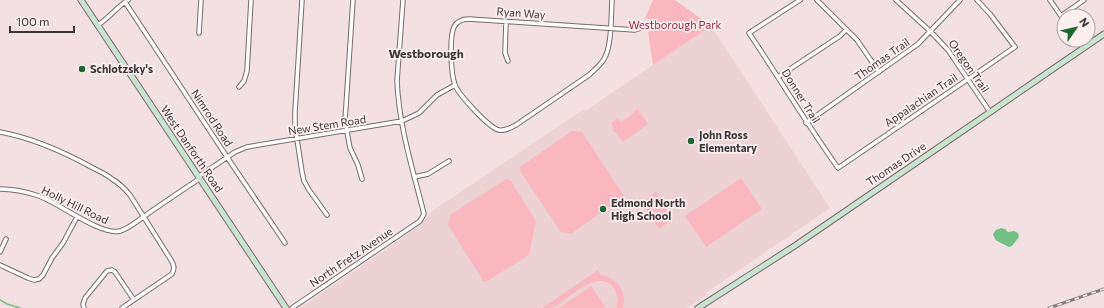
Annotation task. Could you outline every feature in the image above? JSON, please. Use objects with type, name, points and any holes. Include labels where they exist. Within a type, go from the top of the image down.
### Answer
[{"type":"street","name":"West Danforth Road","points":[[81,0],[286,308]]},
{"type":"street","points":[[199,33],[201,0]]},
{"type":"street","points":[[239,87],[244,81],[247,71],[251,0]]},
{"type":"street","points":[[302,0],[295,112],[296,139],[304,181],[328,215]]},
{"type":"street","points":[[353,0],[345,122],[350,148],[358,165],[362,179]]},
{"type":"street","points":[[403,0],[397,81],[405,144],[414,177],[428,174],[449,161]]},
{"type":"street","points":[[455,85],[461,95],[491,126],[496,129],[506,130],[516,125],[589,75],[605,59],[608,48],[612,0]]},
{"type":"street","name":"Donner Trail","points":[[800,0],[749,33],[806,123],[838,168]]},
{"type":"street","points":[[817,0],[857,40],[879,72]]},
{"type":"street","name":"Oregon Trail","points":[[896,0],[948,50],[990,112]]},
{"type":"street","name":"Thomas Trail","points":[[806,123],[908,52],[931,32],[960,0]]},
{"type":"street","name":"Appalachian Trail","points":[[838,168],[1015,47],[990,14],[976,0]]},
{"type":"street","points":[[1050,0],[1061,16],[1084,0]]},
{"type":"street","points":[[98,25],[127,1]]},
{"type":"street","name":"Nimrod Road","points":[[127,1],[227,157],[285,243]]},
{"type":"street","name":"Ryan Way","points":[[455,85],[451,67],[453,36],[455,26],[461,20],[465,19],[635,30],[647,26]]},
{"type":"street","points":[[506,22],[504,53],[508,61]]},
{"type":"street","points":[[778,77],[840,36],[846,30]]},
{"type":"street","name":"Thomas Drive","points":[[698,308],[796,245],[1104,34]]},
{"type":"street","name":"New Stem Road","points":[[199,178],[227,157],[247,147],[402,121],[419,113],[437,95],[455,85]]},
{"type":"street","points":[[0,132],[15,135],[57,150],[74,157],[112,178],[122,186],[144,216],[174,265],[174,269],[172,274],[122,308]]},
{"type":"street","name":"North Fretz Avenue","points":[[292,308],[420,221],[424,214],[414,177]]},
{"type":"street","name":"Holly Hill Road","points":[[0,188],[22,191],[39,196],[57,204],[77,217],[105,230],[113,232],[130,227],[199,178]]},
{"type":"street","points":[[0,265],[28,278],[34,280],[39,279],[63,243],[77,217]]},
{"type":"street","points":[[0,252],[6,238]]},
{"type":"street","points":[[84,308],[83,304],[85,298],[107,271],[112,270],[115,272],[134,300]]},
{"type":"shaded area","name":"Edmond North High School","points":[[711,26],[830,208],[707,292],[706,296],[687,308],[300,308],[394,244],[422,223],[431,212]]},
{"type":"shaded area","points":[[1001,228],[1008,232],[1014,231],[1018,233],[1019,237],[1012,246],[1009,247],[995,239],[993,234],[996,230]]},
{"type":"green space","name":"Westborough Park","points":[[653,0],[675,0],[711,26],[653,65],[648,32],[653,29],[654,24],[652,20],[645,18]]},
{"type":"green space","points":[[637,109],[648,124],[623,142],[613,131],[612,122],[618,118],[621,122]]},
{"type":"green space","points":[[572,131],[582,132],[624,196],[571,234],[561,232],[520,171],[520,167]]},
{"type":"green space","points":[[741,178],[762,209],[706,247],[685,216]]},
{"type":"green space","points":[[506,179],[511,181],[536,221],[529,255],[484,282],[448,225],[450,215]]},
{"type":"green space","points":[[656,192],[673,219],[659,229],[641,203]]},
{"type":"green space","points":[[598,270],[601,275],[610,278],[617,283],[622,290],[624,298],[623,308],[616,308],[617,294],[615,290],[608,283],[601,281],[593,282],[584,286],[554,307],[542,308]]},
{"type":"green space","points":[[591,286],[606,308],[559,308]]},
{"type":"waterway","points":[[0,300],[20,308]]},
{"type":"railway","points":[[1049,308],[1104,289]]},
{"type":"place","name":"Schlotzsky's","points":[[82,69]]},
{"type":"place","name":"John Ross Elementary","points":[[691,141]]},
{"type":"place","name":"Edmond North High School","points":[[603,209]]},
{"type":"district","name":"Westborough","points":[[426,54]]}]
